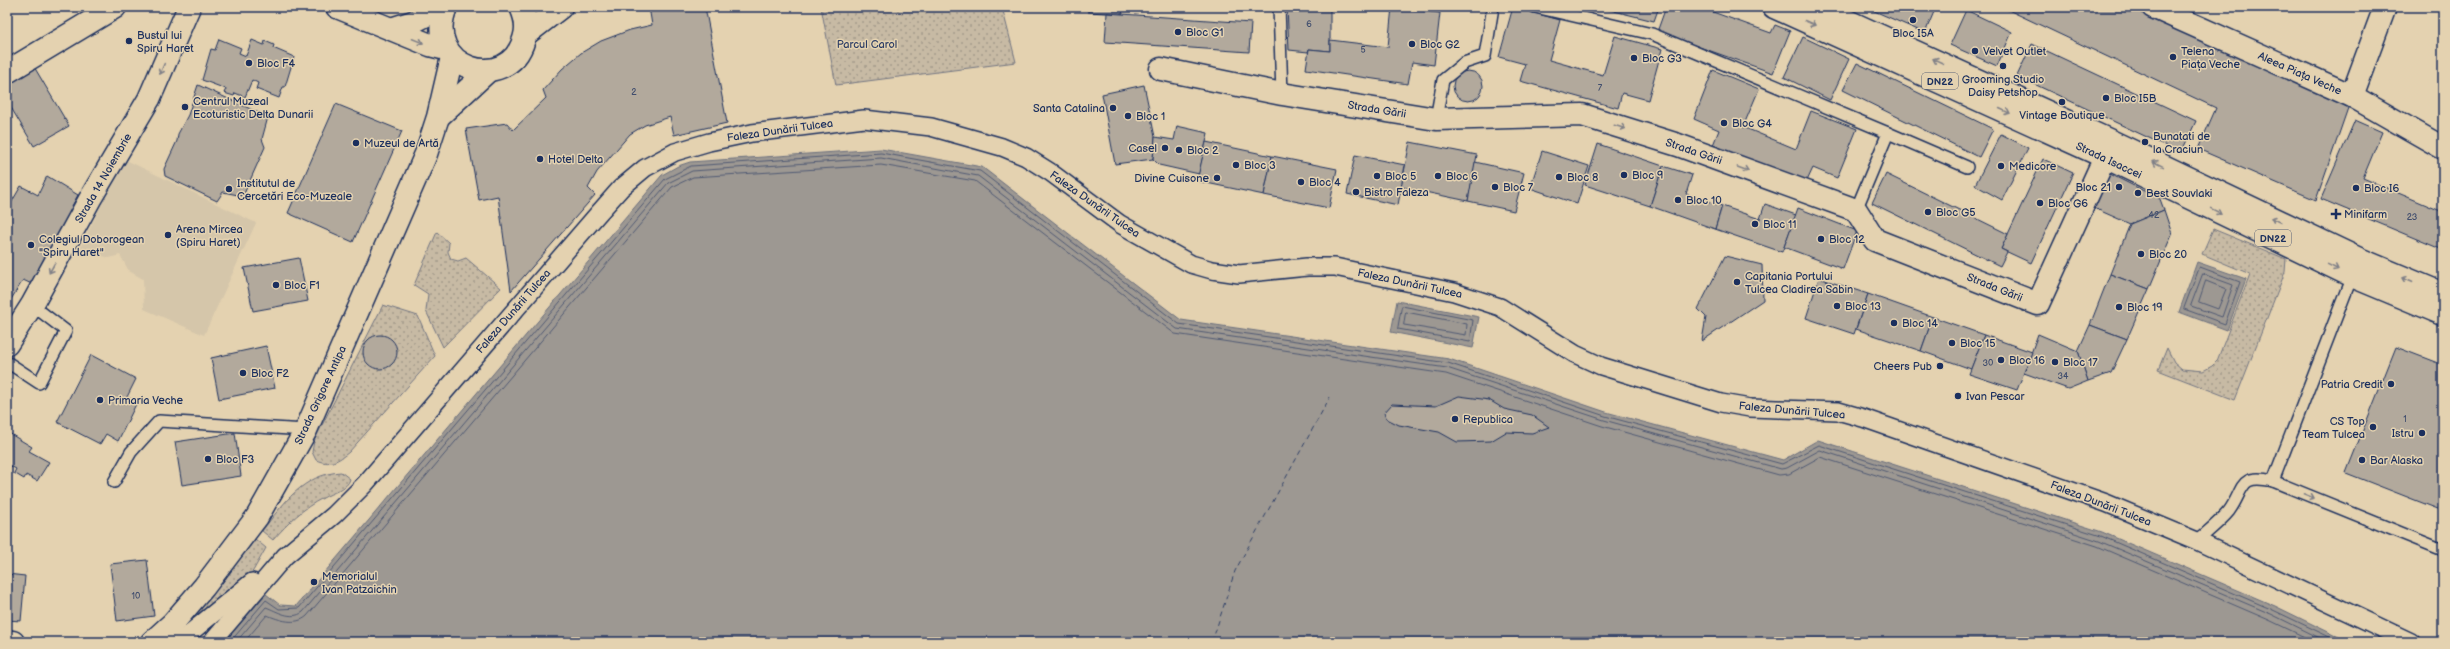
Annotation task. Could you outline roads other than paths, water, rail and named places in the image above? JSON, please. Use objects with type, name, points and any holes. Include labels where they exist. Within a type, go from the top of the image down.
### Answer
[{"type":"street","points":[[7,72],[115,7]]},
{"type":"street","name":"Strada 14 Noiembrie","points":[[7,344],[32,305],[90,199],[149,98],[188,7]]},
{"type":"street","points":[[337,7],[449,53],[467,67],[489,70],[500,67],[517,54],[526,34],[526,24],[521,7]]},
{"type":"street","points":[[391,29],[413,22],[442,7]]},
{"type":"street","points":[[446,7],[442,18],[441,34],[449,53]]},
{"type":"street","points":[[526,34],[561,7]]},
{"type":"street","name":"Strada Isaccei","points":[[1774,7],[2105,158],[2352,276],[2443,314]]},
{"type":"street","name":"Strada Isaccei","points":[[1817,7],[2113,142],[2359,259],[2443,294]]},
{"type":"street","name":"Aleea Piața Veche","points":[[2153,7],[2352,96],[2443,148]]},
{"type":"street","points":[[2352,96],[2385,7]]},
{"type":"street","name":"Strada Grigore Antipa","points":[[152,642],[173,623],[199,593],[257,517],[306,430],[423,160],[438,117],[449,53]]},
{"type":"street","name":"Strada Gării","points":[[1161,69],[1282,94],[1436,119],[1582,115],[1678,145],[1856,210],[1875,240],[2038,304],[2105,158]]},
{"type":"street","name":"Strada Grigore Antipa","points":[[438,117],[489,70]]},
{"type":"street","name":"Faleza Dunării Tulcea","points":[[212,642],[285,556],[334,515],[365,484],[610,200],[645,168],[675,152],[752,132],[864,119],[932,127],[1002,147],[1026,157],[1050,172],[1120,224],[1191,264],[1212,270],[1238,274],[1307,267],[1335,267],[1467,296],[1500,307],[1574,354],[1601,366],[1721,403],[1750,408],[1838,411],[1863,418],[2106,504],[2196,541],[2411,642]]},
{"type":"street","points":[[179,642],[285,556]]},
{"type":"street","points":[[7,641],[13,642]]},
{"type":"lane","points":[[1279,7],[1282,94]]},
{"type":"lane","points":[[1436,119],[1443,80],[1464,63],[1485,56],[1493,7]]},
{"type":"lane","points":[[1535,7],[1652,34],[1967,167]]},
{"type":"lane","points":[[1856,210],[1888,133]]},
{"type":"lane","points":[[2273,481],[2352,276]]},
{"type":"lane","points":[[7,362],[39,383],[66,331],[32,305]]},
{"type":"lane","points":[[114,482],[131,452],[159,420],[306,430]]},
{"type":"lane","points":[[2196,541],[2229,511],[2240,489],[2248,479],[2259,478],[2273,481],[2443,550]]},
{"type":"water","points":[[881,149],[982,167],[1181,320],[1449,359],[1606,412],[1783,460],[1818,440],[2102,532],[2275,606],[2349,642],[224,642],[266,594],[280,605],[296,606],[662,175],[678,166],[690,162]]},
{"type":"water","points":[[2197,262],[2246,279],[2227,330],[2179,312]]},
{"type":"water","points":[[1397,301],[1479,317],[1473,348],[1391,332]]},
{"type":"place","name":"Bloc I5A","points":[[1913,20]]},
{"type":"place","name":"Bloc G1","points":[[1178,32]]},
{"type":"place","name":"Bustul lui Spiru Haret","points":[[129,41]]},
{"type":"place","name":"Bloc G2","points":[[1412,44]]},
{"type":"place","name":"Velvet Outlet","points":[[1975,51]]},
{"type":"place","name":"Telena Piața Veche","points":[[2173,57]]},
{"type":"place","name":"Bloc G3","points":[[1634,58]]},
{"type":"place","name":"Bloc F4","points":[[249,63]]},
{"type":"place","name":"Grooming Studio Daisy Petshop","points":[[2003,66]]},
{"type":"place","name":"Bloc I5B","points":[[2106,98]]},
{"type":"place","name":"Vintage Boutique","points":[[2062,102]]},
{"type":"place","name":"Centrul Muzeal Ecoturistic Delta Dunarii","points":[[185,107]]},
{"type":"place","name":"Santa Catalina","points":[[1113,108]]},
{"type":"place","name":"Bloc 1","points":[[1128,116]]},
{"type":"place","name":"Bloc G4","points":[[1724,123]]},
{"type":"place","name":"Bunatati de la Craciun","points":[[2145,142]]},
{"type":"place","name":"Muzeul de Artă","points":[[356,143]]},
{"type":"place","name":"Casel","points":[[1165,148]]},
{"type":"place","name":"Bloc 2","points":[[1179,150]]},
{"type":"place","name":"Hotel Delta","points":[[540,159]]},
{"type":"place","name":"Bloc 3","points":[[1236,165]]},
{"type":"place","name":"Medicore","points":[[2001,166]]},
{"type":"place","name":"Bloc 9","points":[[1624,175]]},
{"type":"place","name":"Bloc 5","points":[[1377,176]]},
{"type":"place","name":"Bloc 6","points":[[1438,176]]},
{"type":"place","name":"Bloc 8","points":[[1559,177]]},
{"type":"place","name":"Divine Cuisone","points":[[1217,178]]},
{"type":"place","name":"Bloc 4","points":[[1301,182]]},
{"type":"place","name":"Bloc 7","points":[[1495,187]]},
{"type":"place","name":"Bloc 21","points":[[2119,187]]},
{"type":"place","name":"Bloc I6","points":[[2356,188]]},
{"type":"place","name":"Institutul de Cercetări Eco-Muzeale","points":[[229,189]]},
{"type":"place","name":"Bistro Faleza","points":[[1356,192]]},
{"type":"place","name":"Best Souvlaki","points":[[2138,193]]},
{"type":"place","name":"Bloc 10","points":[[1678,200]]},
{"type":"place","name":"Bloc G6","points":[[2040,203]]},
{"type":"place","name":"Bloc G5","points":[[1928,212]]},
{"type":"place","name":"Minifarm","points":[[2336,214]]},
{"type":"place","name":"Bloc 11","points":[[1755,224]]},
{"type":"place","name":"Arena Mircea (Spiru Haret)","points":[[168,235]]},
{"type":"place","name":"Bloc 12","points":[[1821,239]]},
{"type":"place","name":"Colegiul Doborogean \"Spiru Haret\"","points":[[31,245]]},
{"type":"place","name":"Bloc 20","points":[[2141,254]]},
{"type":"place","name":"Capitania Portului Tulcea Cladirea Sabin","points":[[1737,282]]},
{"type":"place","name":"Bloc F1","points":[[276,285]]},
{"type":"place","name":"Bloc 13","points":[[1837,306]]},
{"type":"place","name":"Bloc 19","points":[[2119,307]]},
{"type":"place","name":"Bloc 14","points":[[1894,323]]},
{"type":"place","name":"Bloc 15","points":[[1952,343]]},
{"type":"place","name":"Bloc 16","points":[[2001,360]]},
{"type":"place","name":"Bloc 17","points":[[2055,362]]},
{"type":"place","name":"Cheers Pub","points":[[1940,366]]},
{"type":"place","name":"Bloc F2","points":[[243,373]]},
{"type":"place","name":"Patria Credit","points":[[2391,384]]},
{"type":"place","name":"Ivan Pescar","points":[[1958,396]]},
{"type":"place","name":"Primaria Veche","points":[[100,400]]},
{"type":"place","name":"Republica","points":[[1455,419]]},
{"type":"place","name":"CS Top Team Tulcea","points":[[2373,427]]},
{"type":"place","name":"Istru","points":[[2422,433]]},
{"type":"place","name":"Bloc F3","points":[[208,459]]},
{"type":"place","name":"Bar Alaska","points":[[2362,460]]},
{"type":"place","name":"Memorialul Ivan Patzaichin","points":[[314,582]]},
{"type":"park label","name":"Parcul Carol","points":[[867,44]]}]
